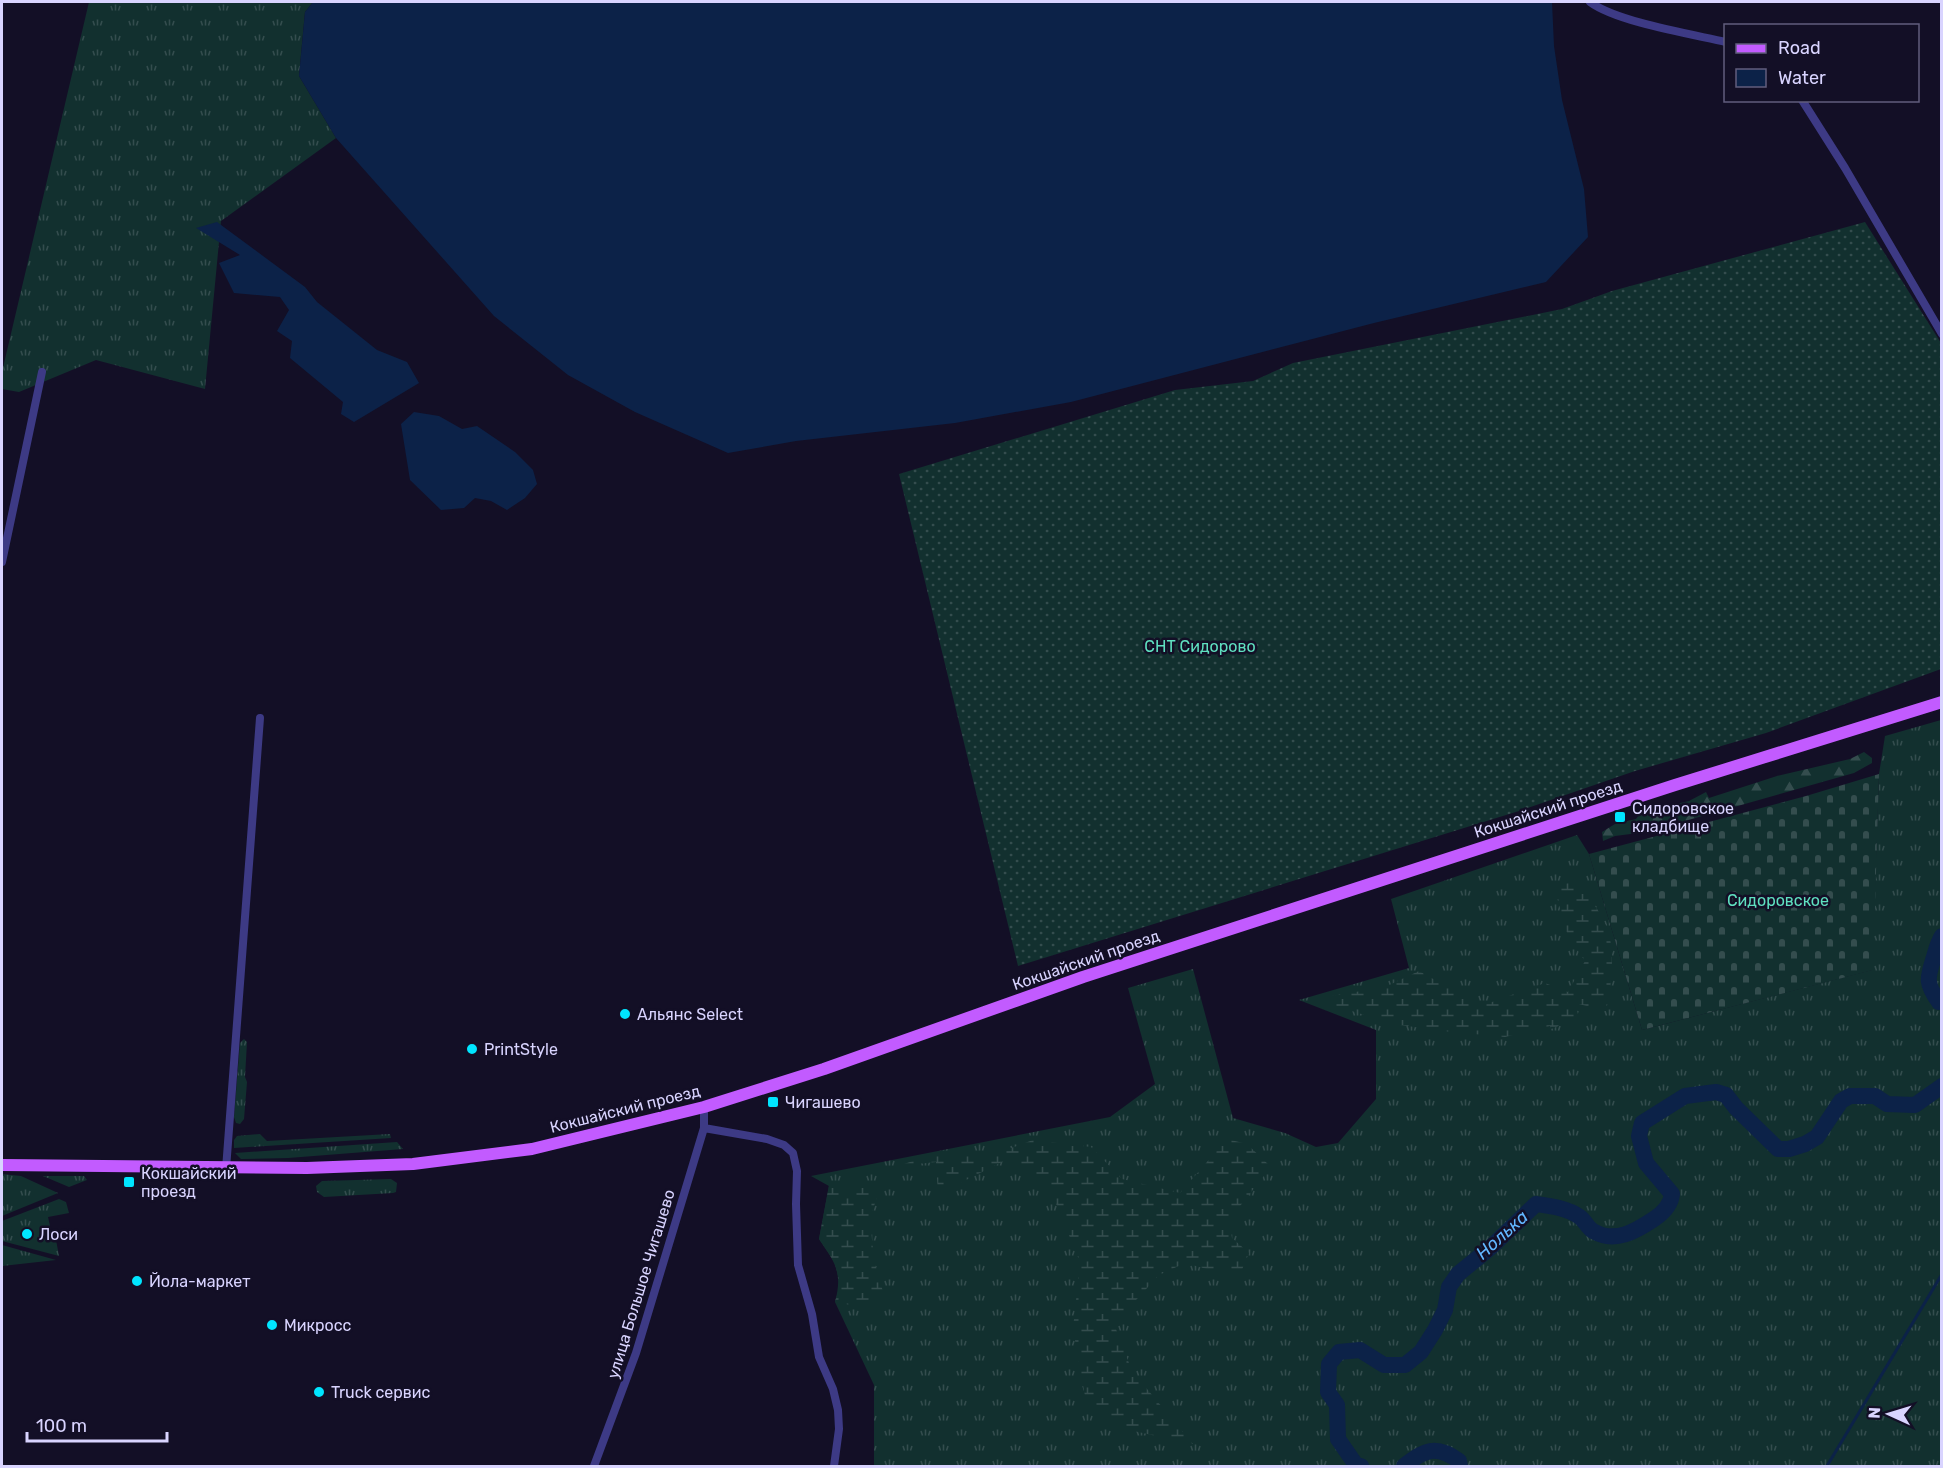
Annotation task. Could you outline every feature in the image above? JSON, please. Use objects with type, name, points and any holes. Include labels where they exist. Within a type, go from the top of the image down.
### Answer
[{"type":"main road","name":"Кокшайский проезд","points":[[2,1165],[308,1168],[413,1164],[532,1149],[704,1107],[824,1069],[1083,977],[1675,785],[1941,702]]},
{"type":"street","points":[[1590,2],[1605,10],[1636,20],[1724,42]]},
{"type":"street","points":[[1803,102],[1845,168],[1941,334]]},
{"type":"street","points":[[2,562],[42,372]]},
{"type":"street","points":[[226,1168],[260,718]]},
{"type":"street","name":"улица Большое Чигашево","points":[[594,1467],[636,1353],[704,1128],[704,1107]]},
{"type":"street","points":[[704,1128],[767,1139],[784,1145],[793,1153],[798,1170],[796,1204],[798,1265],[812,1314],[819,1357],[833,1389],[838,1410],[839,1430],[834,1467]]},
{"type":"green space","points":[[89,2],[313,2],[305,12],[299,76],[336,138],[221,221],[205,389],[96,360],[19,392],[2,389],[2,372]]},
{"type":"green space","name":"СНТ Сидорово","points":[[1865,222],[1941,343],[1941,669],[1766,733],[1635,771],[1519,811],[1018,966],[899,474],[1175,390],[1253,381],[1293,363],[1562,309],[1612,291]]},
{"type":"green space","points":[[1941,720],[1941,1466],[874,1466],[874,1385],[835,1302],[840,1285],[835,1263],[819,1239],[829,1186],[811,1176],[1110,1117],[1155,1084],[1128,988],[1193,969],[1233,1118],[1285,1133],[1316,1147],[1338,1143],[1376,1099],[1376,1030],[1299,1000],[1409,968],[1391,899],[1577,835],[1589,854],[1642,1030],[1872,970],[1879,774],[1885,736]]},
{"type":"green space","points":[[1864,752],[1872,758],[1872,763],[1854,773],[1646,832],[1615,836],[1603,841],[1602,832],[1615,824],[1636,819],[1643,810],[1655,805],[1667,806],[1689,801],[1706,792],[1709,798],[1777,776],[1850,759]]},
{"type":"green space","name":"Сидоровское","points":[[1879,774],[1873,970],[1642,1030],[1589,854]]},
{"type":"green space","points":[[1578,880],[1601,916],[1610,937],[1612,969],[1606,1011],[1575,1003],[1579,1018],[1551,1029],[1550,1026],[1505,1037],[1393,1024],[1314,999],[1385,987],[1419,971],[1481,1006],[1545,983],[1568,992],[1585,961],[1568,936],[1554,887]]},
{"type":"green space","points":[[244,1039],[247,1042],[245,1077],[247,1082],[244,1119],[240,1124],[236,1123],[234,1117],[240,1043]]},
{"type":"green space","points":[[260,1134],[267,1141],[390,1134],[391,1138],[234,1148],[234,1140],[237,1136]]},
{"type":"green space","points":[[1227,1139],[1247,1144],[1271,1167],[1229,1220],[1232,1238],[1249,1253],[1241,1272],[1214,1271],[1185,1263],[1159,1275],[1114,1324],[1132,1371],[1193,1444],[1120,1428],[1085,1396],[1073,1329],[1080,1262],[1048,1184],[1004,1161],[938,1194],[936,1162],[898,1166],[922,1158],[966,1152],[990,1156],[1033,1140],[1091,1147],[1122,1179],[1180,1193]]},
{"type":"green space","points":[[397,1142],[403,1149],[288,1158],[241,1159],[235,1153]]},
{"type":"green space","points":[[2,1174],[21,1176],[58,1193],[2,1216]]},
{"type":"green space","points":[[43,1176],[84,1176],[87,1180],[69,1187]]},
{"type":"green space","points":[[391,1179],[397,1183],[396,1192],[393,1193],[324,1197],[317,1192],[316,1186],[322,1181]]},
{"type":"green space","points":[[829,1185],[881,1185],[870,1218],[874,1261],[884,1295],[866,1308],[835,1302],[838,1275],[829,1254],[819,1239]]},
{"type":"green space","points":[[59,1199],[66,1202],[69,1213],[48,1217],[59,1256],[2,1241],[2,1221]]},
{"type":"green space","points":[[2,1245],[56,1260],[2,1266]]},
{"type":"water","points":[[313,2],[1552,2],[1554,46],[1562,100],[1584,189],[1588,237],[1546,282],[1374,323],[1071,402],[955,423],[796,441],[728,453],[635,412],[568,375],[494,316],[336,138],[299,76],[305,12]]},
{"type":"water","points":[[217,222],[305,287],[317,302],[377,350],[407,362],[419,383],[354,422],[341,414],[343,402],[290,358],[292,341],[277,331],[289,310],[280,297],[234,293],[219,263],[240,255],[196,228]]},
{"type":"water","points":[[414,412],[439,416],[462,429],[477,426],[515,452],[533,470],[537,484],[525,498],[507,510],[491,501],[475,498],[464,508],[441,510],[410,480],[401,424]]},
{"type":"waterway","name":"Нолька","points":[[1942,936],[1929,977],[1932,991],[1939,1002],[1942,1002]]},
{"type":"waterway","name":"Нолька","points":[[1361,1466],[1356,1465],[1338,1439],[1337,1405],[1328,1392],[1329,1364],[1339,1352],[1360,1350],[1384,1365],[1405,1365],[1421,1352],[1435,1330],[1445,1310],[1449,1287],[1458,1274],[1490,1248],[1536,1204],[1570,1211],[1580,1217],[1593,1231],[1609,1236],[1633,1231],[1657,1217],[1668,1205],[1672,1194],[1646,1163],[1639,1136],[1642,1123],[1685,1096],[1716,1092],[1726,1095],[1736,1108],[1778,1149],[1789,1149],[1817,1137],[1841,1101],[1850,1096],[1875,1096],[1887,1104],[1915,1105],[1942,1086]]},
{"type":"waterway","points":[[1827,1466],[1942,1274]]},
{"type":"waterway","name":"Нолька","points":[[1404,1466],[1430,1451],[1444,1452],[1459,1461],[1460,1466]]},
{"type":"place","name":"Сидоровское кладбище","points":[[1620,817]]},
{"type":"place","name":"Альянс Select","points":[[625,1014]]},
{"type":"place","name":"PrintStyle","points":[[472,1049]]},
{"type":"place","name":"Чигашево","points":[[773,1102]]},
{"type":"place","name":"Кокшайский проезд","points":[[129,1182]]},
{"type":"place","name":"Лоси","points":[[27,1234]]},
{"type":"place","name":"Йола-маркет","points":[[137,1281]]},
{"type":"place","name":"Микросс","points":[[272,1325]]},
{"type":"place","name":"Truck сервис","points":[[319,1392]]}]
